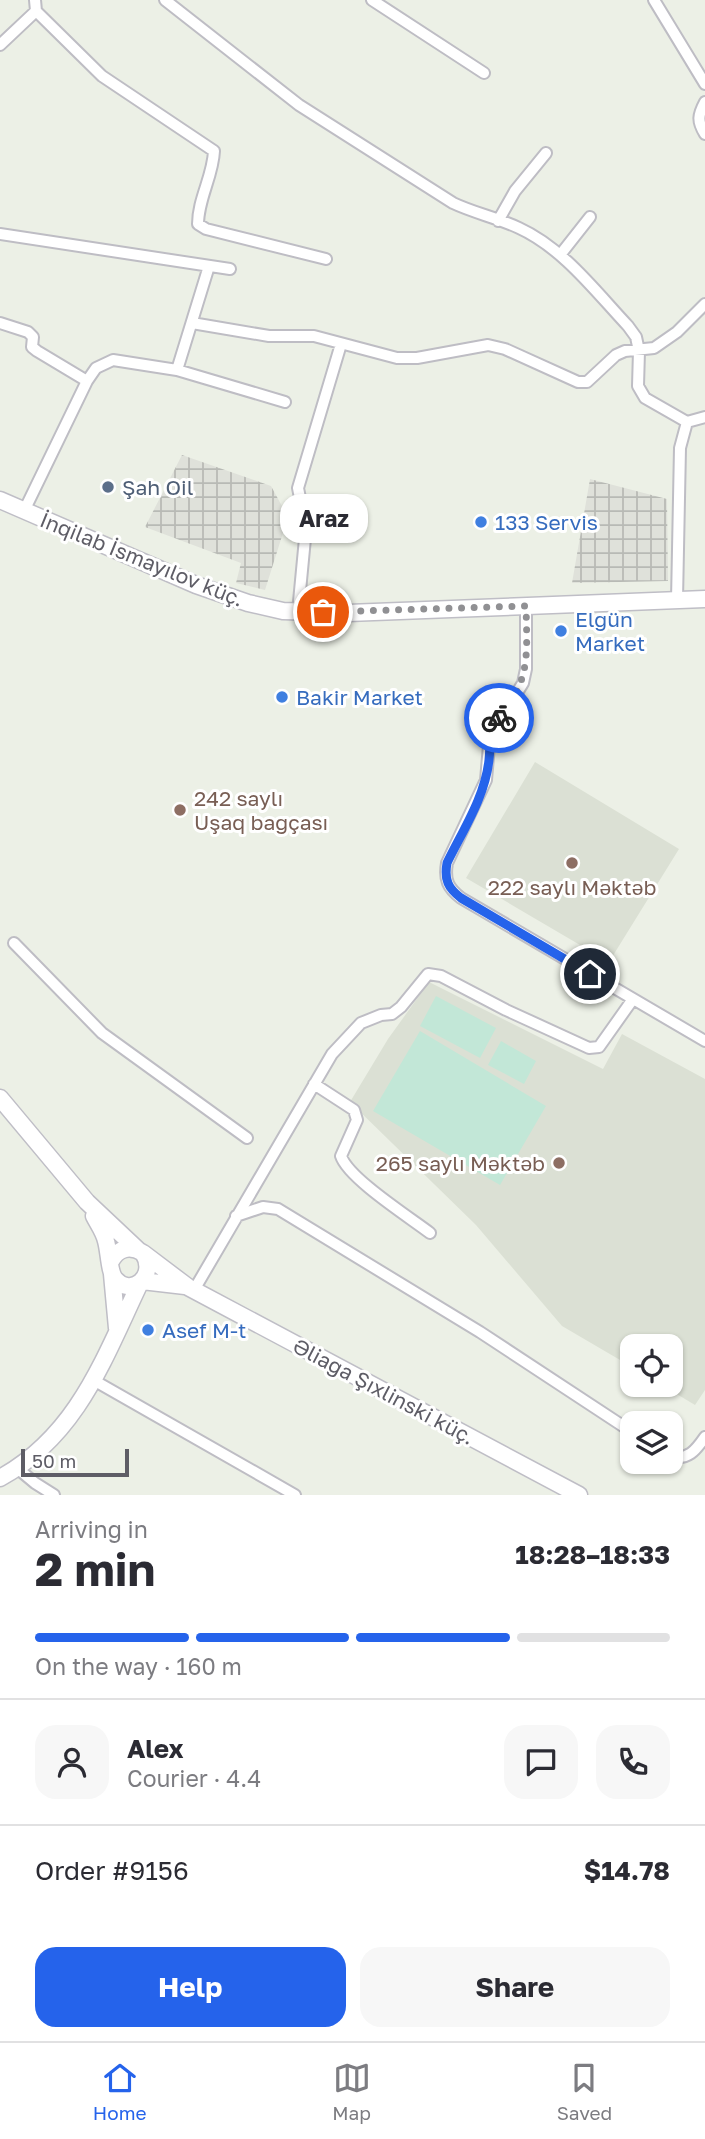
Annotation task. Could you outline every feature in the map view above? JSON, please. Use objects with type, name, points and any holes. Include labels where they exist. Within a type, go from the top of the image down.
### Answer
[{"type":"main road","name":"İnqilab İsmayılov küç.","points":[[0,500],[205,588],[264,607],[299,612],[348,613],[705,599]]},
{"type":"main road","points":[[0,1098],[87,1202],[141,1251],[191,1288]]},
{"type":"main road","points":[[87,1202],[105,1237],[117,1330]]},
{"type":"main road","points":[[0,1478],[17,1468],[59,1430],[95,1381],[117,1330],[141,1282],[146,1276],[149,1264],[141,1251],[125,1248],[114,1255],[111,1268],[121,1284],[127,1286],[141,1282],[191,1288]]},
{"type":"main road","name":"Əliağa Şıxlinski küç.","points":[[191,1288],[579,1495]]},
{"type":"street","points":[[164,0],[299,105],[453,203],[521,229],[560,255],[636,337],[639,351],[638,386],[645,398],[687,422],[705,417]]},
{"type":"street","points":[[372,0],[484,73]]},
{"type":"street","points":[[654,0],[705,84]]},
{"type":"street","points":[[0,45],[36,6],[102,76],[214,151],[198,214],[198,224],[206,229],[326,259]]},
{"type":"street","points":[[705,102],[698,113],[699,124],[705,134]]},
{"type":"street","points":[[498,221],[515,191],[546,153]]},
{"type":"street","points":[[560,255],[590,218]]},
{"type":"street","points":[[0,234],[230,269]]},
{"type":"street","points":[[177,370],[209,266]]},
{"type":"street","points":[[192,323],[269,336],[314,336],[397,358],[418,358],[488,345],[505,349],[578,382],[587,382],[616,355],[625,351],[654,348],[677,332],[705,304]]},
{"type":"street","points":[[0,323],[28,332],[33,337],[33,347],[37,351],[87,381]]},
{"type":"street","points":[[299,612],[306,528],[298,488],[341,344]]},
{"type":"street","points":[[24,511],[87,381],[96,369],[113,360],[177,370],[285,402]]},
{"type":"street","points":[[677,600],[680,448],[687,422]]},
{"type":"street","points":[[526,606],[526,669],[523,683],[490,734],[486,780],[447,863],[445,875],[449,889],[705,1041]]},
{"type":"street","points":[[14,943],[102,1033],[247,1138]]},
{"type":"street","points":[[191,1288],[332,1055],[361,1023],[391,1014],[401,1007],[428,974],[441,975],[506,1010],[590,1048],[599,1047],[633,999]]},
{"type":"street","points":[[314,1084],[354,1111],[357,1120],[341,1156],[344,1165],[430,1233]]},
{"type":"street","points":[[236,1216],[262,1207],[278,1209],[480,1332],[620,1424]]},
{"type":"street","points":[[95,1381],[295,1495]]},
{"type":"street","points":[[683,1457],[696,1450],[705,1437]]},
{"type":"street","points":[[17,1468],[54,1495]]},
{"type":"shaded area","points":[[182,455],[271,486],[288,517],[265,590],[236,583],[241,563],[145,527]]},
{"type":"shaded area","points":[[590,479],[667,499],[668,581],[572,583]]},
{"type":"shaded area","name":"222 saylı Məktəb","points":[[535,762],[679,849],[609,962],[466,878]]},
{"type":"shaded area","name":"265 saylı Məktəb","points":[[429,982],[603,1069],[622,1034],[705,1079],[705,1390],[695,1405],[682,1397],[683,1334],[620,1334],[620,1360],[562,1326],[476,1225],[350,1102],[388,1039]]},
{"type":"green space","points":[[436,996],[496,1028],[480,1058],[420,1026]]},
{"type":"green space","points":[[420,1031],[546,1106],[500,1185],[373,1111]]},
{"type":"green space","points":[[501,1041],[536,1061],[524,1084],[488,1065]]},
{"type":"way so far","points":[[323,612],[526,606],[527,651],[523,683],[499,718]]},
{"type":"place","name":"Şah Oil","points":[[108,487]]},
{"type":"place","name":"133 Servis","points":[[481,522]]},
{"type":"place","name":"Araz","points":[[323,612]]},
{"type":"place","name":"Elgün Market","points":[[561,631]]},
{"type":"place","name":"Bakir Market","points":[[282,697]]},
{"type":"place","name":"242 saylı Uşaq bağçası","points":[[180,810]]},
{"type":"place","name":"222 saylı Məktəb","points":[[572,863]]},
{"type":"place","name":"265 saylı Məktəb","points":[[559,1163]]},
{"type":"place","name":"Asef M-t","points":[[148,1330]]},
{"type":"route","points":[[499,718],[490,734],[490,756],[482,794],[447,863],[445,875],[449,889],[590,974]]}]
